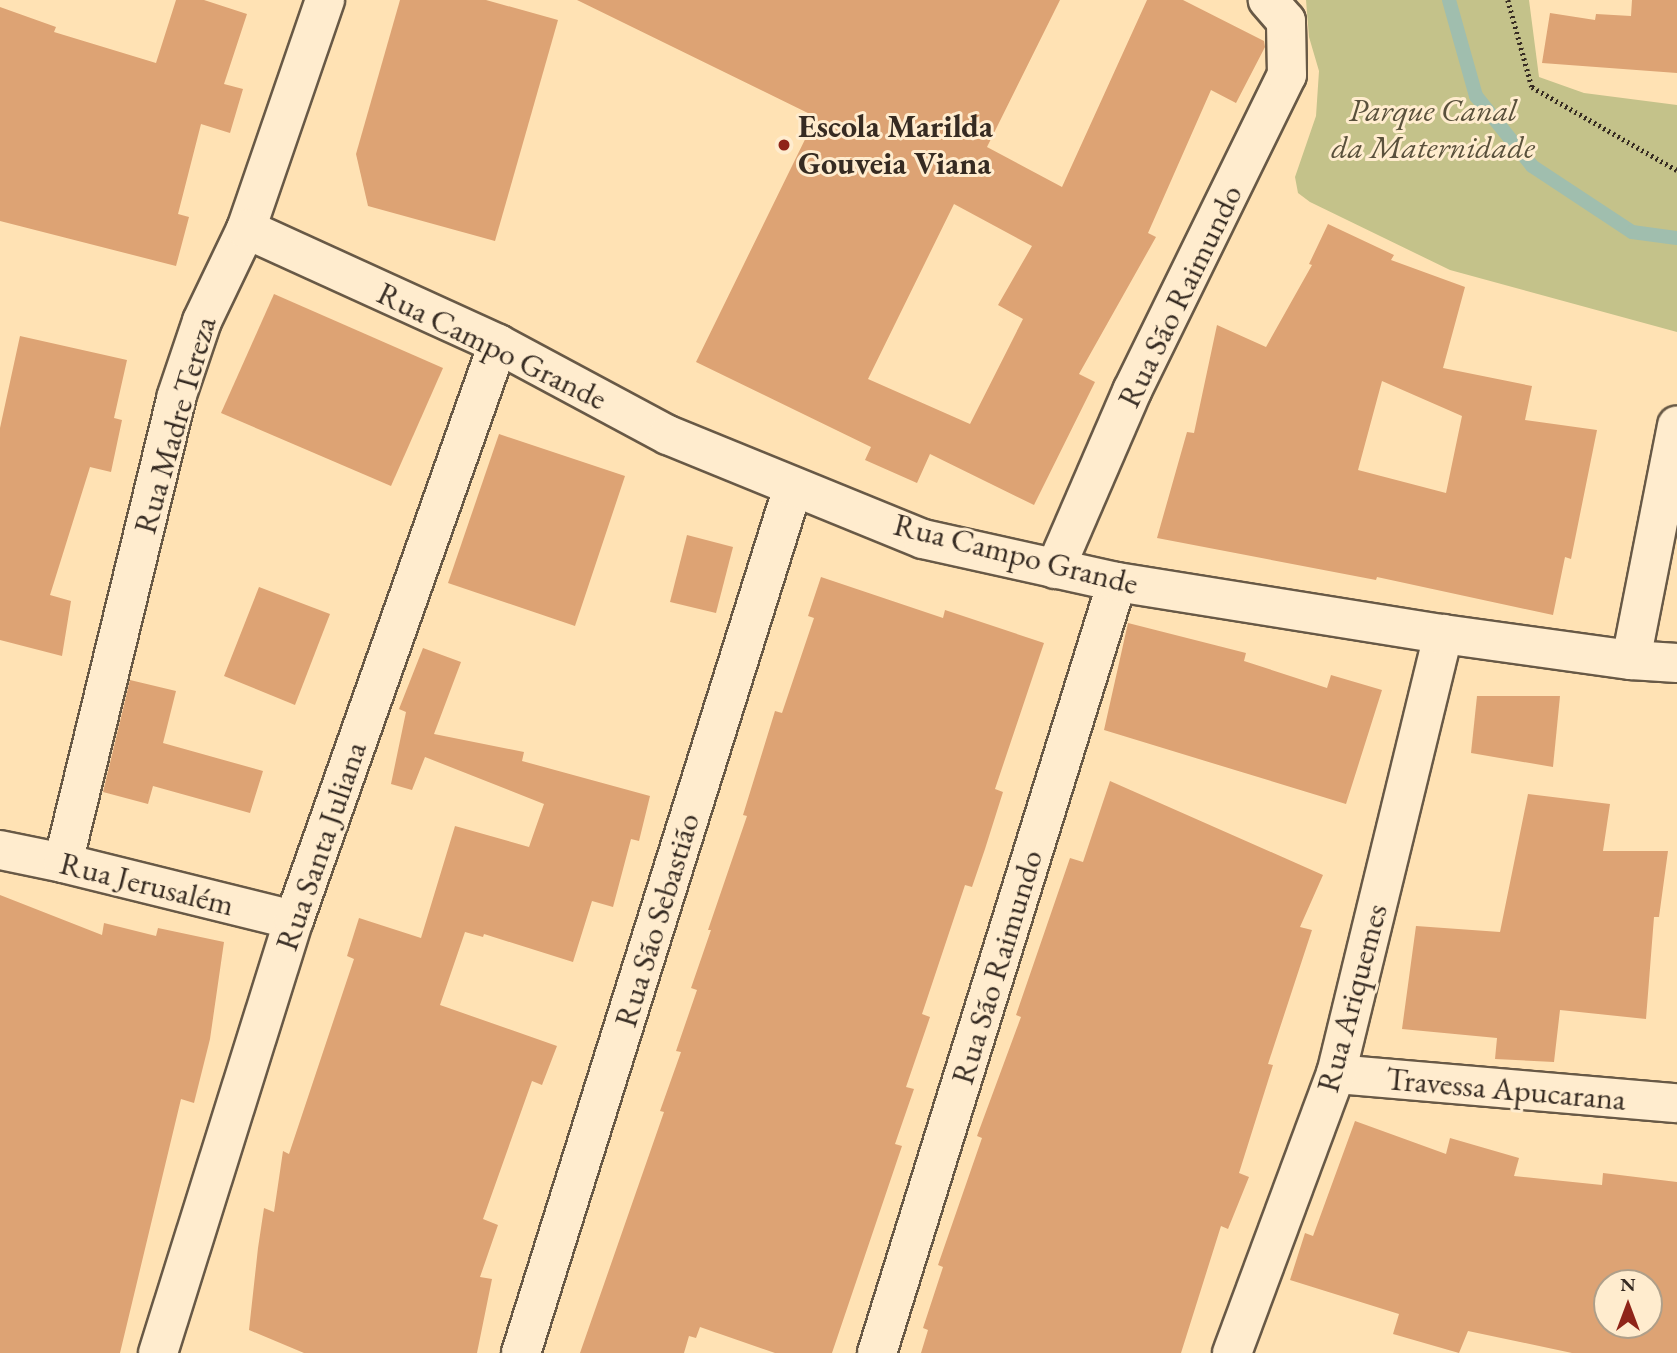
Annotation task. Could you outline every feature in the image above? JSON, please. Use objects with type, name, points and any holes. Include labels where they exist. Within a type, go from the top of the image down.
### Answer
[{"type":"street","name":"Rua Madre Tereza","points":[[63,863],[176,398],[202,321],[246,229],[325,0]]},
{"type":"street","name":"Rua São Raimundo","points":[[1055,569],[1132,391],[1287,75],[1277,10]]},
{"type":"street","name":"Rua Campo Grande","points":[[246,229],[498,344],[668,435],[923,539],[1118,582],[1443,634],[1631,660],[1677,663]]},
{"type":"street","name":"Rua Santa Juliana","points":[[158,1353],[294,920],[498,344]]},
{"type":"street","points":[[1631,660],[1677,425]]},
{"type":"street","name":"Rua São Sebastião","points":[[521,1353],[793,487]]},
{"type":"street","name":"Rua São Raimundo","points":[[877,1353],[1118,582]]},
{"type":"street","name":"Rua Ariquemes","points":[[1232,1353],[1336,1074],[1443,634]]},
{"type":"street","name":"Rua Jerusalém","points":[[0,850],[294,920]]},
{"type":"street","name":"Travessa Apucarana","points":[[1336,1074],[1677,1104]]},
{"type":"path","points":[[1508,0],[1532,87],[1677,170]]},
{"type":"green space","name":"Parque Canal da Maternidade","points":[[1306,0],[1529,0],[1539,77],[1584,93],[1677,105],[1677,332],[1450,270],[1310,202],[1298,193],[1295,177],[1316,116],[1319,71],[1309,37]]},
{"type":"building","points":[[176,0],[204,0],[247,14],[224,84],[243,89],[230,133],[201,124],[178,214],[189,217],[176,266],[0,221],[0,7],[56,27],[54,32],[156,63]]},
{"type":"building","points":[[400,0],[486,0],[558,20],[495,241],[368,206],[356,154]]},
{"type":"building","points":[[577,0],[1060,0],[987,147],[1062,187],[1147,0],[1183,0],[1264,41],[1265,47],[1236,103],[1211,90],[1148,233],[1156,237],[1079,374],[1095,382],[1034,505],[930,454],[917,483],[865,460],[871,447],[696,362],[816,117]],"holes":[[[954,204],[1032,246],[998,305],[1023,319],[970,424],[868,379]]]},
{"type":"building","points":[[1632,0],[1677,0],[1677,73],[1542,63],[1550,13],[1595,20],[1596,14],[1631,16]]},
{"type":"building","points":[[1328,224],[1394,255],[1391,260],[1465,287],[1443,368],[1532,386],[1525,420],[1597,430],[1571,559],[1565,557],[1553,615],[1377,577],[1376,580],[1157,538],[1187,432],[1194,433],[1217,325],[1266,347],[1312,265],[1309,264]],"holes":[[[1382,381],[1462,416],[1446,493],[1358,470]]]},
{"type":"building","points":[[274,294],[443,368],[391,486],[221,413]]},
{"type":"building","points":[[20,336],[127,360],[114,418],[122,420],[111,472],[90,467],[50,595],[71,601],[62,656],[0,640],[0,428]]},
{"type":"building","points":[[499,434],[625,476],[575,626],[448,583]]},
{"type":"building","points":[[687,535],[733,547],[716,613],[670,602]]},
{"type":"building","points":[[821,577],[943,618],[945,610],[1044,643],[995,789],[1003,792],[985,849],[972,887],[965,885],[922,1014],[930,1017],[906,1087],[914,1089],[895,1144],[902,1146],[832,1353],[775,1353],[700,1327],[696,1338],[689,1336],[684,1353],[580,1353],[664,1112],[660,1111],[681,1052],[676,1051],[697,990],[691,988],[711,930],[708,930],[747,816],[743,815],[775,711],[782,713],[814,618],[808,616]]},
{"type":"building","points":[[259,587],[330,614],[295,705],[224,676]]},
{"type":"building","points":[[1128,623],[1246,653],[1244,661],[1327,688],[1331,675],[1382,690],[1346,804],[1104,730]]},
{"type":"building","points":[[423,648],[461,662],[434,734],[524,752],[522,761],[650,796],[639,841],[631,839],[613,907],[592,901],[573,962],[484,934],[483,937],[465,932],[440,1005],[557,1046],[542,1085],[532,1081],[483,1219],[498,1225],[480,1277],[492,1279],[477,1353],[304,1353],[249,1330],[258,1248],[264,1208],[274,1212],[283,1151],[289,1154],[354,959],[347,956],[359,918],[421,938],[455,826],[529,847],[544,804],[425,757],[412,790],[391,784],[406,712],[399,709]]},
{"type":"building","points":[[130,680],[176,691],[163,743],[263,771],[250,813],[153,786],[148,804],[103,792]]},
{"type":"building","points":[[1477,696],[1560,696],[1553,767],[1471,753]]},
{"type":"building","points":[[1110,781],[1323,875],[1300,927],[1312,930],[1268,1064],[1273,1065],[1239,1173],[1249,1177],[1228,1229],[1221,1226],[1181,1353],[921,1353],[928,1330],[923,1328],[943,1267],[938,1265],[982,1138],[977,1136],[1021,1017],[1016,1015],[1070,858],[1083,862]]},
{"type":"building","points":[[1528,794],[1610,804],[1603,851],[1668,851],[1659,917],[1654,917],[1646,1019],[1560,1010],[1554,1062],[1495,1059],[1497,1038],[1402,1029],[1416,926],[1500,932]]},
{"type":"building","points":[[0,895],[102,935],[104,923],[156,936],[158,928],[224,942],[210,1039],[194,1103],[181,1099],[120,1353],[0,1353]]},
{"type":"building","points":[[1355,1121],[1446,1154],[1450,1138],[1519,1158],[1514,1176],[1602,1185],[1603,1173],[1677,1182],[1677,1353],[1572,1353],[1468,1331],[1459,1353],[1393,1334],[1399,1314],[1290,1280],[1305,1233],[1313,1236]]},
{"type":"waterway","points":[[1449,0],[1476,96],[1532,166],[1632,232],[1677,238]]},
{"type":"place","name":"Escola Marilda Gouveia Viana","points":[[784,145]]}]
